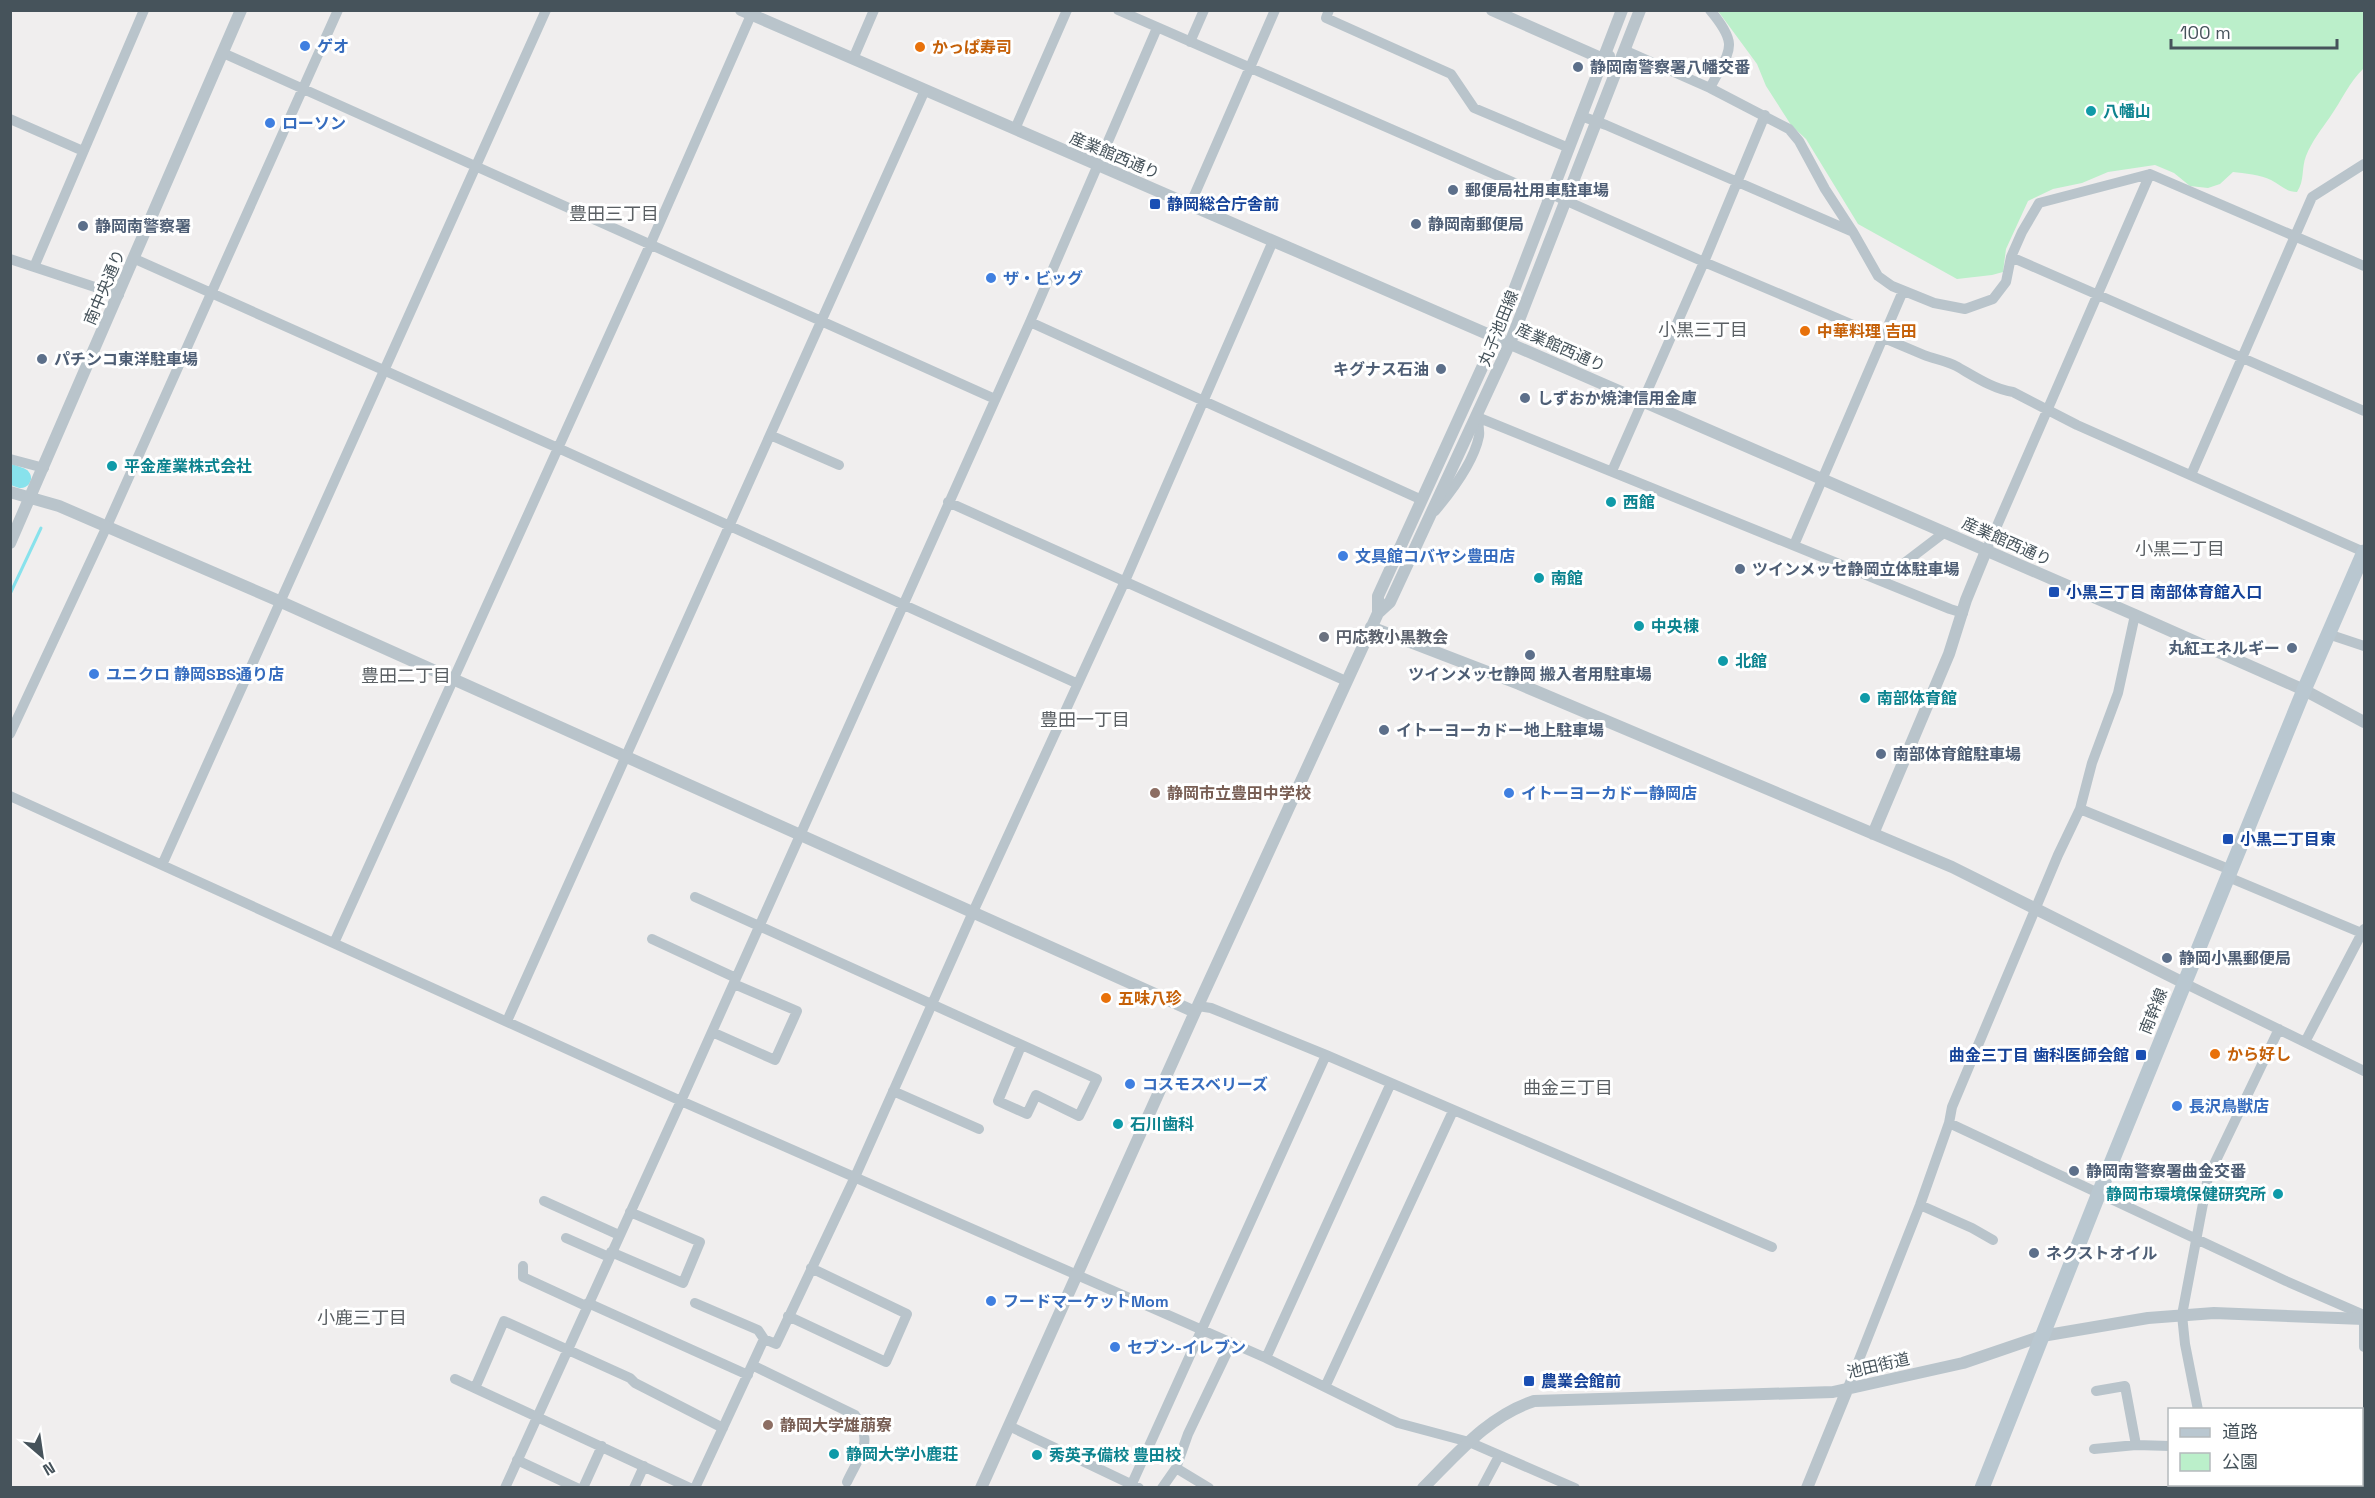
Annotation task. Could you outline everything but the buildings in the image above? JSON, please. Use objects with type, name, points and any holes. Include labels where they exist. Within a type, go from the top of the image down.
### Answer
[{"type":"main road","name":"南幹線","points":[[1982,1488],[2184,983],[2304,690],[2364,552]]},
{"type":"street","points":[[34,267],[144,10]]},
{"type":"street","name":"南中央通り","points":[[10,543],[32,497],[241,10]]},
{"type":"street","points":[[10,735],[107,526],[338,10]]},
{"type":"street","points":[[162,865],[546,10]]},
{"type":"street","points":[[853,59],[874,10]]},
{"type":"street","points":[[1015,129],[1067,10]]},
{"type":"street","points":[[1118,10],[1136,14],[1157,28],[1550,196],[1571,202],[1704,262],[1924,355],[1951,363],[1967,373],[2005,391],[2013,392],[2077,425],[2364,552]]},
{"type":"street","points":[[1190,42],[1203,10]]},
{"type":"street","points":[[1190,205],[1275,10]]},
{"type":"street","points":[[1329,10],[1326,18],[1451,74],[1474,108],[1569,148]]},
{"type":"street","points":[[1492,10],[1603,59],[1624,50],[1710,88],[1789,129],[1799,141],[1825,189],[1878,276],[1903,291],[1934,303],[1965,309],[1993,299],[2006,282],[2011,257],[2039,203],[2150,174],[2364,266]]},
{"type":"street","name":"丸子池田線","points":[[1378,613],[1378,596],[1496,337],[1622,10]]},
{"type":"street","name":"丸子池田線","points":[[981,1488],[1346,681],[1378,613],[1390,602],[1510,343],[1571,202],[1597,122],[1640,10]]},
{"type":"street","points":[[1710,10],[1727,31],[1730,47],[1710,88]]},
{"type":"street","points":[[334,943],[650,245],[746,13]]},
{"type":"street","name":"産業館西通り","points":[[746,13],[2135,615],[2304,690],[2364,722]]},
{"type":"street","points":[[505,1488],[1030,322],[1157,28]]},
{"type":"street","points":[[223,53],[995,399]]},
{"type":"street","points":[[507,1022],[925,90]]},
{"type":"street","points":[[1612,471],[1704,262],[1765,115]]},
{"type":"street","points":[[1581,116],[1853,232]]},
{"type":"street","points":[[10,119],[83,150]]},
{"type":"street","points":[[2191,475],[2312,197],[2364,164]]},
{"type":"street","points":[[1873,834],[1949,654],[1986,551],[2150,174]]},
{"type":"street","points":[[695,1303],[758,1330],[764,1339],[776,1344],[855,1177],[1076,683],[1125,580],[1273,241]]},
{"type":"street","points":[[2011,257],[2364,411]]},
{"type":"street","points":[[10,259],[119,295]]},
{"type":"street","points":[[135,259],[1076,683]]},
{"type":"street","points":[[1794,545],[1903,291]]},
{"type":"street","points":[[1030,322],[1435,505]]},
{"type":"street","points":[[1427,520],[1452,491],[1466,468],[1479,437],[1477,417],[1963,613]]},
{"type":"street","points":[[770,435],[839,465]]},
{"type":"street","points":[[10,459],[44,468]]},
{"type":"street","points":[[10,492],[32,497],[107,526],[800,836],[1196,1009],[1211,1008],[1326,1055],[1772,1247]]},
{"type":"street","points":[[948,502],[1346,681]]},
{"type":"street","points":[[1882,580],[1945,532]]},
{"type":"street","points":[[1807,1488],[1920,1205],[1949,1123],[1952,1107],[2080,809],[2092,763],[2118,693],[2135,615]]},
{"type":"street","points":[[1371,627],[1519,684],[1952,867],[2364,1071]]},
{"type":"street","points":[[2328,634],[2364,646]]},
{"type":"street","points":[[10,796],[681,1101],[1266,1358],[1398,1423],[1469,1442],[1575,1488]]},
{"type":"street","points":[[2080,809],[2364,932],[2305,1042]]},
{"type":"street","points":[[695,897],[1097,1079],[1079,1116],[1036,1095],[1027,1114],[998,1101],[1021,1046]]},
{"type":"street","points":[[652,939],[797,1011],[776,1060],[712,1032]]},
{"type":"street","points":[[2198,1408],[2182,1315],[2208,1178],[2279,1029]]},
{"type":"street","points":[[1009,1426],[1134,1486],[1326,1055]]},
{"type":"street","points":[[1266,1358],[1391,1083]]},
{"type":"street","points":[[893,1091],[979,1129]]},
{"type":"street","points":[[1325,1387],[1453,1111]]},
{"type":"street","points":[[1949,1123],[2364,1317],[2364,1347]]},
{"type":"street","points":[[544,1201],[619,1235]]},
{"type":"street","points":[[1920,1205],[1993,1240]]},
{"type":"street","points":[[566,1238],[682,1283],[700,1242],[630,1212]]},
{"type":"street","points":[[523,1266],[523,1277],[750,1370],[855,1416],[864,1426],[866,1439],[848,1482]]},
{"type":"street","points":[[788,1316],[885,1362],[907,1314],[811,1268]]},
{"type":"street","name":"池田街道","points":[[1423,1488],[1469,1442],[1504,1413],[1534,1401],[1847,1390],[1962,1363],[2042,1336],[2112,1323],[2182,1315],[2244,1313],[2364,1317]]},
{"type":"street","points":[[475,1388],[504,1322],[567,1348],[630,1378],[635,1383],[723,1428]]},
{"type":"street","points":[[695,1488],[764,1339]]},
{"type":"street","points":[[1162,1488],[1176,1468],[1188,1434],[1231,1344]]},
{"type":"street","points":[[455,1379],[690,1488]]},
{"type":"street","points":[[2096,1391],[2126,1386],[2136,1445]]},
{"type":"street","points":[[2094,1449],[2136,1445],[2168,1446]]},
{"type":"street","points":[[583,1488],[602,1446]]},
{"type":"street","points":[[1482,1488],[1499,1456]]},
{"type":"street","points":[[517,1460],[577,1488]]},
{"type":"street","points":[[634,1488],[644,1466]]},
{"type":"street","points":[[1176,1468],[1209,1488]]},
{"type":"green space","points":[[1718,11],[2364,11],[2364,68],[2350,85],[2311,145],[2297,192],[2287,190],[2267,178],[2237,172],[2233,172],[2220,184],[2208,188],[2190,186],[2174,173],[2155,165],[2108,172],[2082,183],[2053,189],[2028,201],[2006,249],[2003,272],[1957,279],[1858,224],[1806,139],[1791,125],[1766,86],[1757,64]]},
{"type":"waterway","points":[[10,474],[21,478]]},
{"type":"waterway","points":[[10,594],[41,528]]},
{"type":"place","name":"ゲオ","points":[[305,46]]},
{"type":"place","name":"かっぱ寿司","points":[[920,47]]},
{"type":"place","name":"静岡南警察署八幡交番","points":[[1578,67]]},
{"type":"place","name":"八幡山","points":[[2091,111]]},
{"type":"place","name":"ローソン","points":[[270,123]]},
{"type":"place","name":"郵便局社用車駐車場","points":[[1453,190]]},
{"type":"place","name":"静岡総合庁舎前","points":[[1155,204]]},
{"type":"place","name":"静岡南郵便局","points":[[1416,224]]},
{"type":"place","name":"静岡南警察署","points":[[83,226]]},
{"type":"place","name":"ザ・ビッグ","points":[[991,278]]},
{"type":"place","name":"中華料理 吉田","points":[[1805,331]]},
{"type":"place","name":"パチンコ東洋駐車場","points":[[42,359]]},
{"type":"place","name":"キグナス石油","points":[[1441,369]]},
{"type":"place","name":"しずおか焼津信用金庫","points":[[1525,398]]},
{"type":"place","name":"平金産業株式会社","points":[[112,466]]},
{"type":"place","name":"西館","points":[[1611,502]]},
{"type":"place","name":"文具館コバヤシ豊田店","points":[[1343,556]]},
{"type":"place","name":"ツインメッセ静岡立体駐車場","points":[[1740,569]]},
{"type":"place","name":"南館","points":[[1539,578]]},
{"type":"place","name":"小黒三丁目 南部体育館入口","points":[[2054,592]]},
{"type":"place","name":"中央棟","points":[[1639,626]]},
{"type":"place","name":"円応教小黒教会","points":[[1324,637]]},
{"type":"place","name":"丸紅エネルギー","points":[[2292,648]]},
{"type":"place","name":"ツインメッセ静岡 搬入者用駐車場","points":[[1530,655]]},
{"type":"place","name":"北館","points":[[1723,661]]},
{"type":"place","name":"ユニクロ 静岡SBS通り店","points":[[94,674]]},
{"type":"place","name":"南部体育館","points":[[1865,698]]},
{"type":"place","name":"イトーヨーカドー地上駐車場","points":[[1384,730]]},
{"type":"place","name":"南部体育館駐車場","points":[[1881,754]]},
{"type":"place","name":"静岡市立豊田中学校","points":[[1155,793]]},
{"type":"place","name":"イトーヨーカドー静岡店","points":[[1509,793]]},
{"type":"place","name":"小黒二丁目東","points":[[2228,839]]},
{"type":"place","name":"静岡小黒郵便局","points":[[2167,958]]},
{"type":"place","name":"五味八珍","points":[[1106,998]]},
{"type":"place","name":"から好し","points":[[2215,1054]]},
{"type":"place","name":"曲金三丁目 歯科医師会館","points":[[2141,1055]]},
{"type":"place","name":"コスモスベリーズ","points":[[1130,1084]]},
{"type":"place","name":"長沢鳥獣店","points":[[2177,1106]]},
{"type":"place","name":"石川歯科","points":[[1118,1124]]},
{"type":"place","name":"静岡南警察署曲金交番","points":[[2074,1171]]},
{"type":"place","name":"静岡市環境保健研究所","points":[[2278,1194]]},
{"type":"place","name":"ネクストオイル","points":[[2034,1253]]},
{"type":"place","name":"フードマーケットMom","points":[[991,1301]]},
{"type":"place","name":"セブン-イレブン","points":[[1115,1347]]},
{"type":"place","name":"農業会館前","points":[[1529,1381]]},
{"type":"place","name":"静岡大学雄萠寮","points":[[768,1425]]},
{"type":"place","name":"静岡大学小鹿荘","points":[[834,1454]]},
{"type":"place","name":"秀英予備校 豊田校","points":[[1037,1455]]},
{"type":"district","name":"豊田三丁目","points":[[614,214]]},
{"type":"district","name":"小黒三丁目","points":[[1703,330]]},
{"type":"district","name":"小黒二丁目","points":[[2180,549]]},
{"type":"district","name":"豊田二丁目","points":[[406,676]]},
{"type":"district","name":"豊田一丁目","points":[[1085,720]]},
{"type":"district","name":"曲金三丁目","points":[[1568,1088]]},
{"type":"district","name":"小鹿三丁目","points":[[362,1318]]}]
